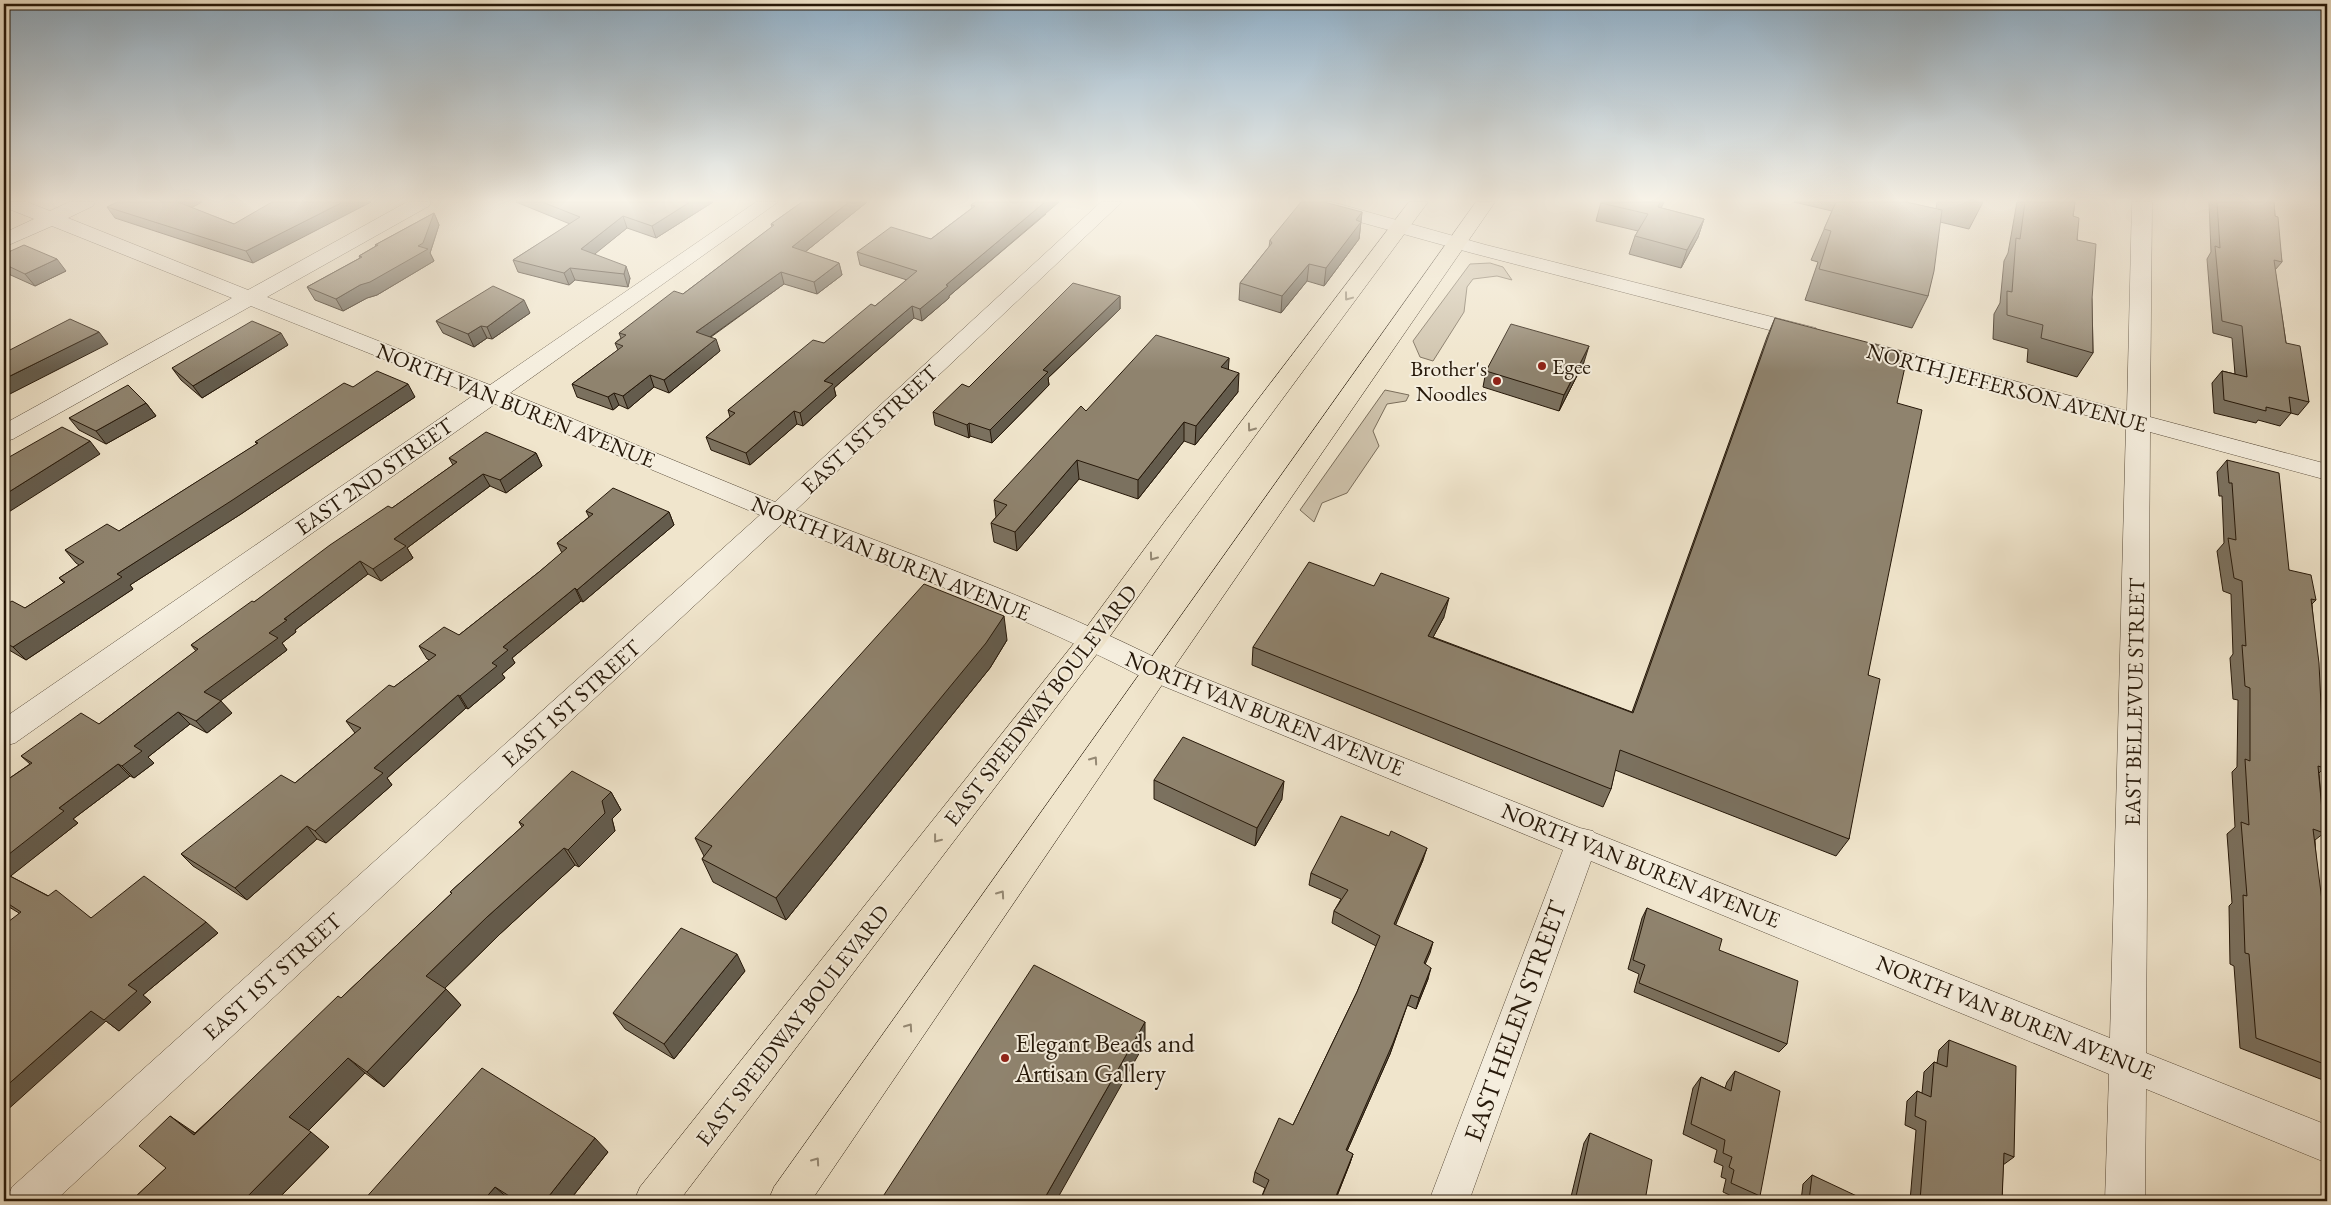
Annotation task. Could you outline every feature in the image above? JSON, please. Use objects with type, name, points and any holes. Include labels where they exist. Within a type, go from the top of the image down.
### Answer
[{"type":"main road","name":"EAST SPEEDWAY BOULEVARD","points":[[654,1201],[1093,639],[1377,258]]},
{"type":"main road","points":[[788,1201],[1445,258]]},
{"type":"street","name":"NORTH VAN BUREN AVENUE","points":[[150,258],[492,394],[778,513],[930,572],[1093,639],[1156,671],[1582,841],[2327,1144]]},
{"type":"street","points":[[4,434],[320,258]]},
{"type":"street","name":"EAST 2ND STREET","points":[[4,734],[688,258]]},
{"type":"street","name":"EAST 1ST STREET","points":[[26,1201],[778,513],[1052,258]]},
{"type":"street","name":"NORTH JEFFERSON AVENUE","points":[[1515,258],[1841,342],[2327,472]]},
{"type":"street","name":"EAST BELLEVUE STREET","points":[[2126,1201],[2141,258]]},
{"type":"street","name":"EAST HELEN STREET","points":[[1448,1201],[1582,841]]},
{"type":"shaded area","points":[[1490,263],[1503,267],[1512,280],[1497,276],[1473,279],[1467,287],[1464,312],[1433,361],[1420,357],[1413,341],[1470,264]]},
{"type":"shaded area","points":[[1385,390],[1409,395],[1406,401],[1387,404],[1373,431],[1379,446],[1347,493],[1322,503],[1314,522],[1300,510]]},
{"type":"building","points":[[4,258],[57,259],[25,274],[4,264]]},
{"type":"building","points":[[360,258],[412,258],[336,299],[307,287]]},
{"type":"building","points":[[516,258],[605,258],[626,266],[624,274],[570,268],[564,273],[513,260]]},
{"type":"building","points":[[730,258],[825,258],[839,263],[814,282],[781,272],[696,332],[716,339],[664,380],[650,375],[623,396],[614,393],[608,397],[572,384],[623,346],[615,343],[626,335],[619,333],[674,291],[683,294]]},
{"type":"building","points":[[877,258],[978,258],[920,309],[912,306],[824,381],[833,384],[800,413],[794,411],[746,453],[706,437],[735,413],[728,410],[813,340],[824,343],[871,304],[875,306],[917,271]]},
{"type":"building","points":[[1260,258],[1333,258],[1326,268],[1309,264],[1282,296],[1240,283]]},
{"type":"building","points":[[1822,258],[1936,258],[1928,296],[1819,269]]},
{"type":"building","points":[[2015,258],[2095,258],[2092,299],[2093,353],[2041,338],[2043,325],[2007,315],[2007,291],[2012,292]]},
{"type":"building","points":[[2216,258],[2282,258],[2282,262],[2274,260],[2286,343],[2300,346],[2309,402],[2289,397],[2291,413],[2266,407],[2266,411],[2224,400],[2222,371],[2247,377],[2242,326],[2222,321]]},
{"type":"building","points":[[1073,283],[1120,296],[1043,370],[1048,372],[990,430],[969,423],[967,425],[933,412],[962,384],[969,387]]},
{"type":"building","points":[[493,286],[524,300],[487,327],[481,326],[468,334],[436,321]]},
{"type":"building","points":[[1775,318],[1908,353],[1897,403],[1922,410],[1868,675],[1880,679],[1849,839],[1620,750],[1611,789],[1253,647],[1309,562],[1374,586],[1381,573],[1449,598],[1428,636],[1633,713]]},
{"type":"building","points":[[70,319],[99,332],[4,379],[4,353]]},
{"type":"building","points":[[252,321],[281,333],[193,386],[172,368]]},
{"type":"building","points":[[1511,324],[1589,346],[1564,395],[1486,371]]},
{"type":"building","points":[[1156,335],[1229,358],[1221,367],[1239,373],[1196,426],[1184,422],[1138,480],[1077,460],[1015,532],[991,523],[1007,505],[994,500],[1081,406],[1086,411]]},
{"type":"building","points":[[377,371],[408,384],[117,574],[122,577],[13,647],[4,642],[4,606],[12,601],[25,608],[65,582],[59,578],[84,562],[65,550],[107,524],[119,531],[258,443],[255,442],[344,383],[353,387]]},
{"type":"building","points":[[128,385],[146,403],[96,431],[69,418]]},
{"type":"building","points":[[62,427],[90,441],[4,495],[4,460]]},
{"type":"building","points":[[486,432],[536,453],[500,480],[483,474],[394,539],[406,546],[373,569],[360,561],[284,619],[287,620],[269,633],[278,638],[204,692],[221,701],[196,721],[178,712],[134,746],[142,751],[122,766],[118,764],[59,808],[64,811],[4,858],[4,782],[32,763],[21,756],[81,713],[99,724],[198,649],[191,645],[252,601],[254,602],[330,545],[388,506],[392,508],[457,462],[449,458]]},
{"type":"building","points":[[2227,460],[2279,473],[2289,570],[2311,575],[2316,600],[2311,599],[2319,663],[2324,768],[2318,766],[2324,833],[2313,829],[2325,925],[2327,926],[2327,1065],[2256,1038],[2249,954],[2245,953],[2243,895],[2247,896],[2241,822],[2249,825],[2245,759],[2250,761],[2250,688],[2245,686],[2242,645],[2246,646],[2242,581],[2234,578],[2228,538],[2236,540],[2232,483],[2229,483]]},
{"type":"building","points":[[613,488],[669,512],[577,590],[575,588],[503,647],[508,650],[492,663],[497,666],[460,696],[458,695],[374,768],[383,773],[315,831],[307,826],[235,888],[181,854],[281,775],[295,783],[361,728],[346,721],[389,685],[394,687],[436,655],[419,646],[444,627],[459,635],[539,572],[567,548],[557,543],[593,514],[586,511]]},
{"type":"building","points":[[924,584],[1004,616],[986,643],[776,898],[702,859],[712,846],[695,838]]},
{"type":"building","points":[[1183,737],[1284,781],[1257,828],[1154,780]]},
{"type":"building","points":[[572,771],[611,792],[602,801],[605,813],[568,850],[564,848],[487,917],[426,976],[446,989],[367,1072],[348,1058],[289,1117],[311,1132],[243,1201],[131,1201],[166,1168],[139,1146],[170,1116],[194,1135],[338,996],[341,998],[452,893],[450,892],[524,825],[519,822]]},
{"type":"building","points":[[1341,816],[1389,836],[1391,831],[1427,848],[1394,924],[1433,942],[1424,963],[1431,968],[1419,998],[1411,995],[1393,1043],[1346,1150],[1353,1154],[1334,1201],[1260,1201],[1269,1180],[1255,1172],[1279,1118],[1293,1125],[1357,992],[1380,936],[1334,911],[1348,890],[1311,873]]},
{"type":"building","points":[[4,873],[48,896],[56,890],[91,918],[144,876],[206,922],[128,985],[137,991],[104,1020],[91,1011],[4,1088],[4,1000],[7,998],[4,995],[4,925],[21,912],[4,901]]},
{"type":"building","points":[[1647,908],[1722,939],[1719,950],[1798,981],[1787,1044],[1639,983],[1645,965],[1633,960]]},
{"type":"building","points":[[681,928],[737,954],[664,1044],[613,1013]]},
{"type":"building","points":[[1034,965],[1145,1022],[1043,1201],[880,1201]]},
{"type":"building","points":[[1949,1040],[2016,1066],[2014,1157],[2004,1153],[2002,1201],[1920,1201],[1926,1121],[1915,1116],[1917,1091],[1931,1097],[1934,1062],[1947,1067]]},
{"type":"building","points":[[482,1068],[595,1138],[545,1201],[517,1201],[495,1187],[483,1201],[363,1201]]},
{"type":"building","points":[[1735,1071],[1780,1091],[1760,1196],[1731,1183],[1734,1170],[1729,1167],[1732,1157],[1723,1153],[1725,1140],[1691,1124],[1701,1077],[1731,1091]]},
{"type":"building","points":[[1590,1133],[1652,1160],[1645,1201],[1575,1201]]},
{"type":"building","points":[[1812,1175],[1861,1198],[1861,1201],[1809,1201]]},
{"type":"place","name":"Egee","points":[[1542,366]]},
{"type":"place","name":"Brother's Noodles","points":[[1497,381]]},
{"type":"place","name":"Elegant Beads and Artisan Gallery","points":[[1005,1058]]}]
